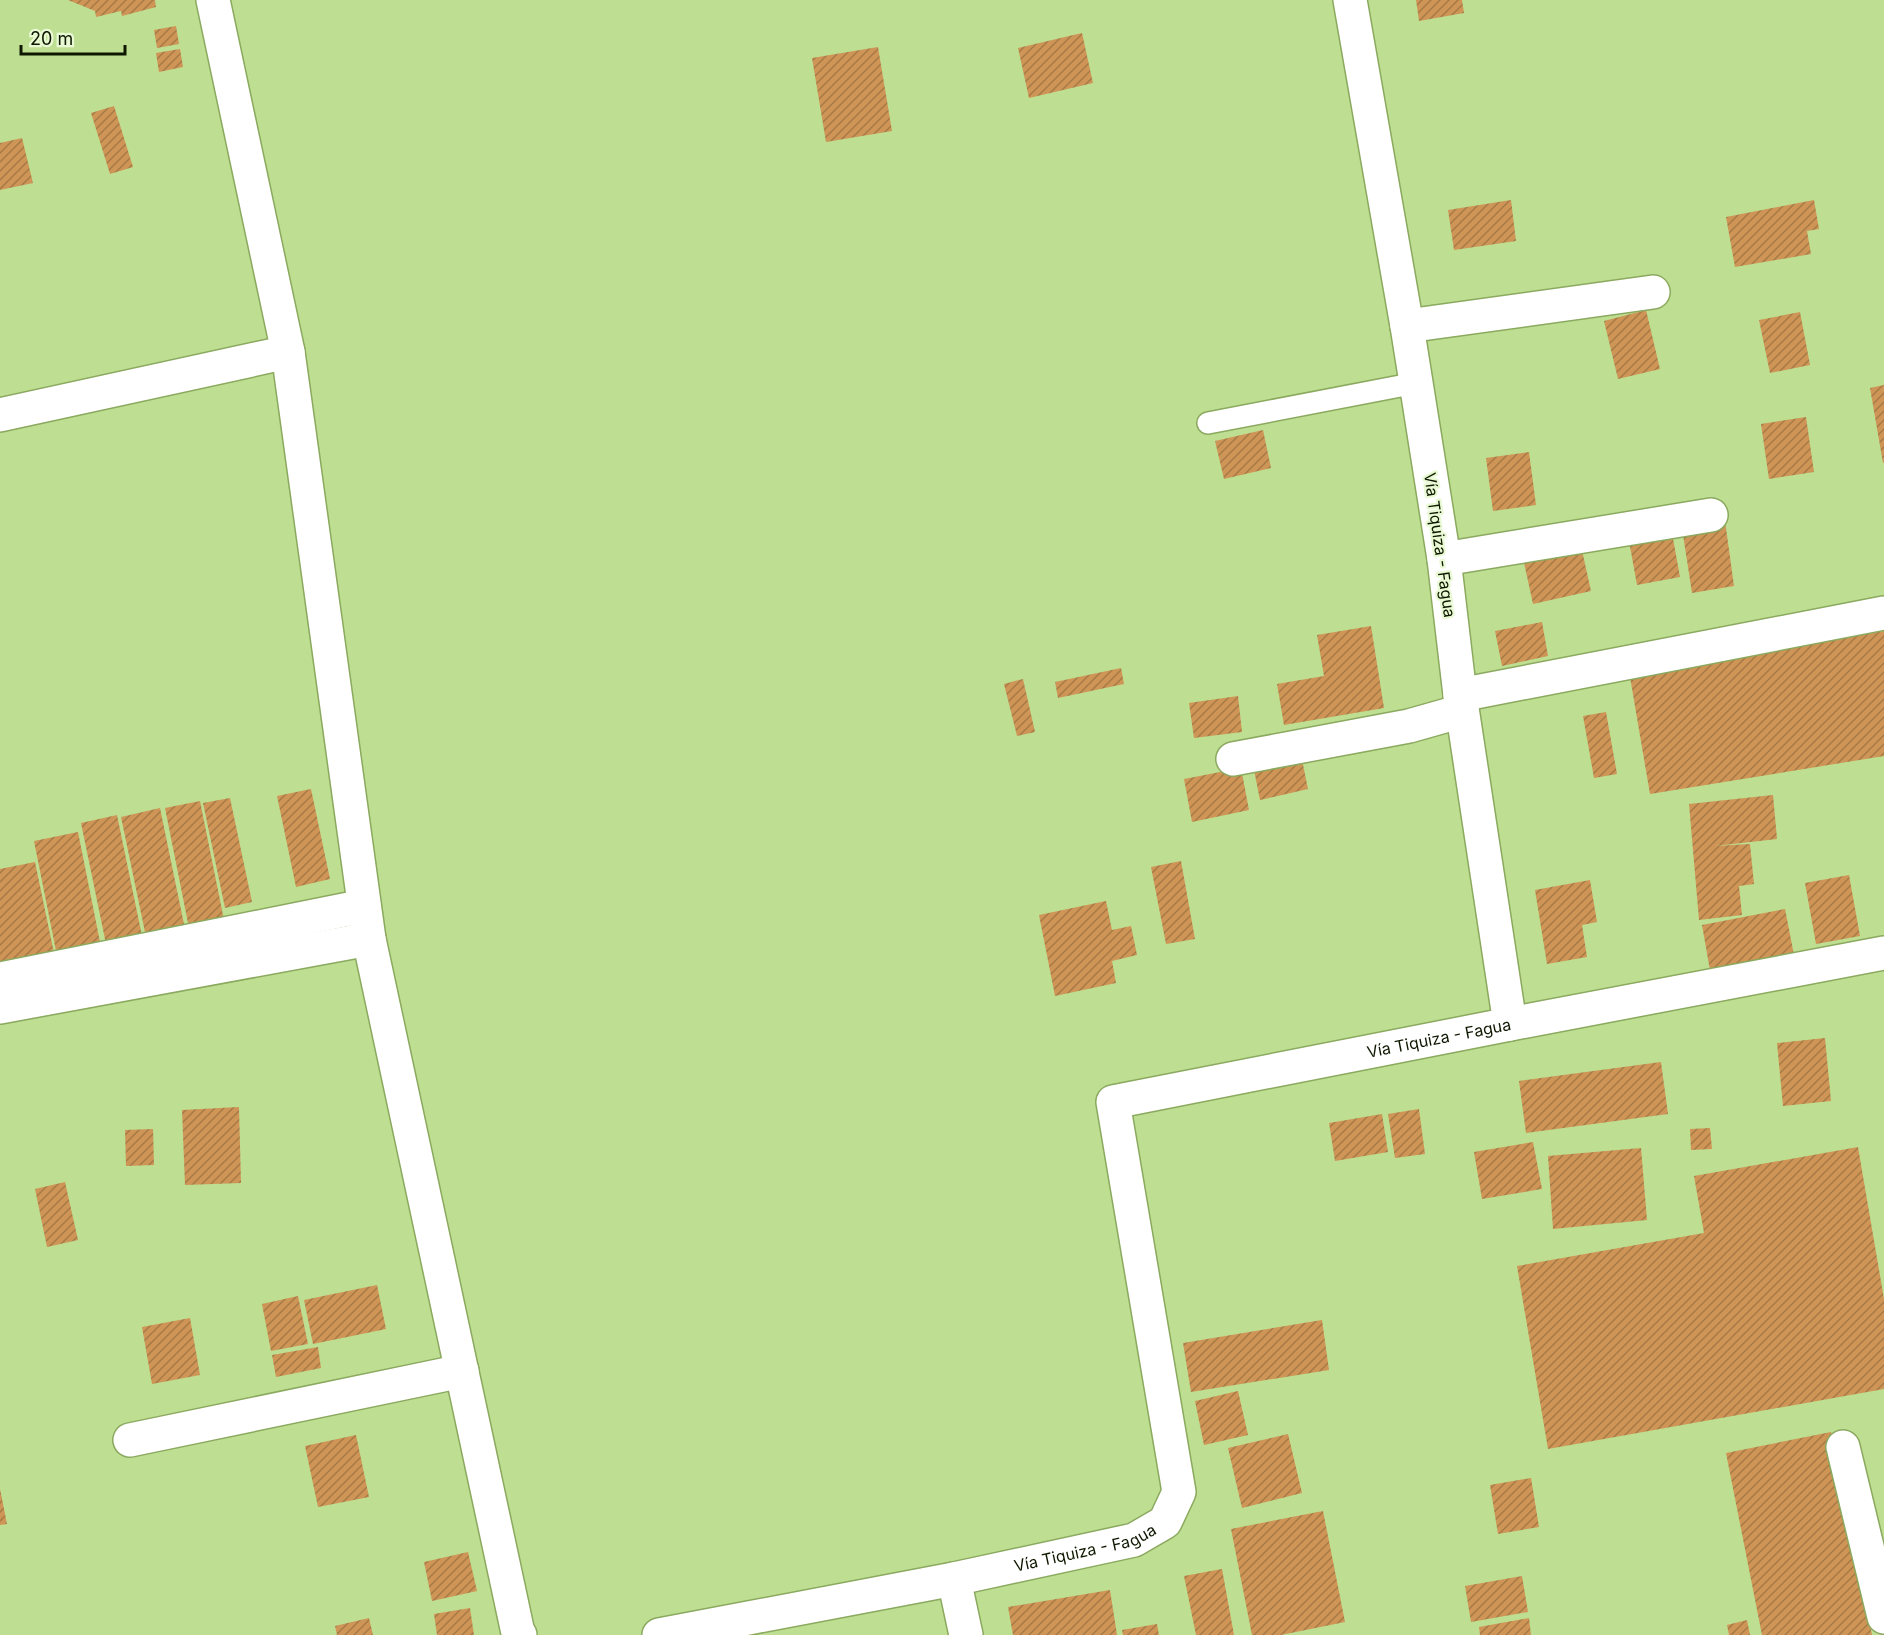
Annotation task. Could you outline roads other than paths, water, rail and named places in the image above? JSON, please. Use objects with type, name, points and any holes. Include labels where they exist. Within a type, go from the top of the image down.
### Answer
[{"type":"street","points":[[213,0],[288,352],[369,939],[520,1635]]},
{"type":"street","name":"Vía Tiquiza - Fagua","points":[[954,1579],[1134,1540],[1165,1522],[1179,1492],[1113,1102],[1510,1024],[1461,703],[1444,559],[1407,326],[1350,0]]},
{"type":"street","points":[[1407,326],[1653,292]]},
{"type":"street","points":[[0,415],[288,352]]},
{"type":"street","points":[[1444,559],[1711,515]]},
{"type":"street","points":[[1233,759],[1408,726],[1461,703],[1884,613]]},
{"type":"street","points":[[0,979],[364,906]]},
{"type":"street","points":[[0,1007],[369,939]]},
{"type":"street","points":[[1510,1024],[1884,953]]},
{"type":"street","points":[[130,1440],[462,1371]]},
{"type":"street","points":[[1843,1447],[1884,1617]]},
{"type":"street","points":[[659,1635],[954,1579],[966,1635]]},
{"type":"lane","points":[[1208,423],[1416,383]]}]
